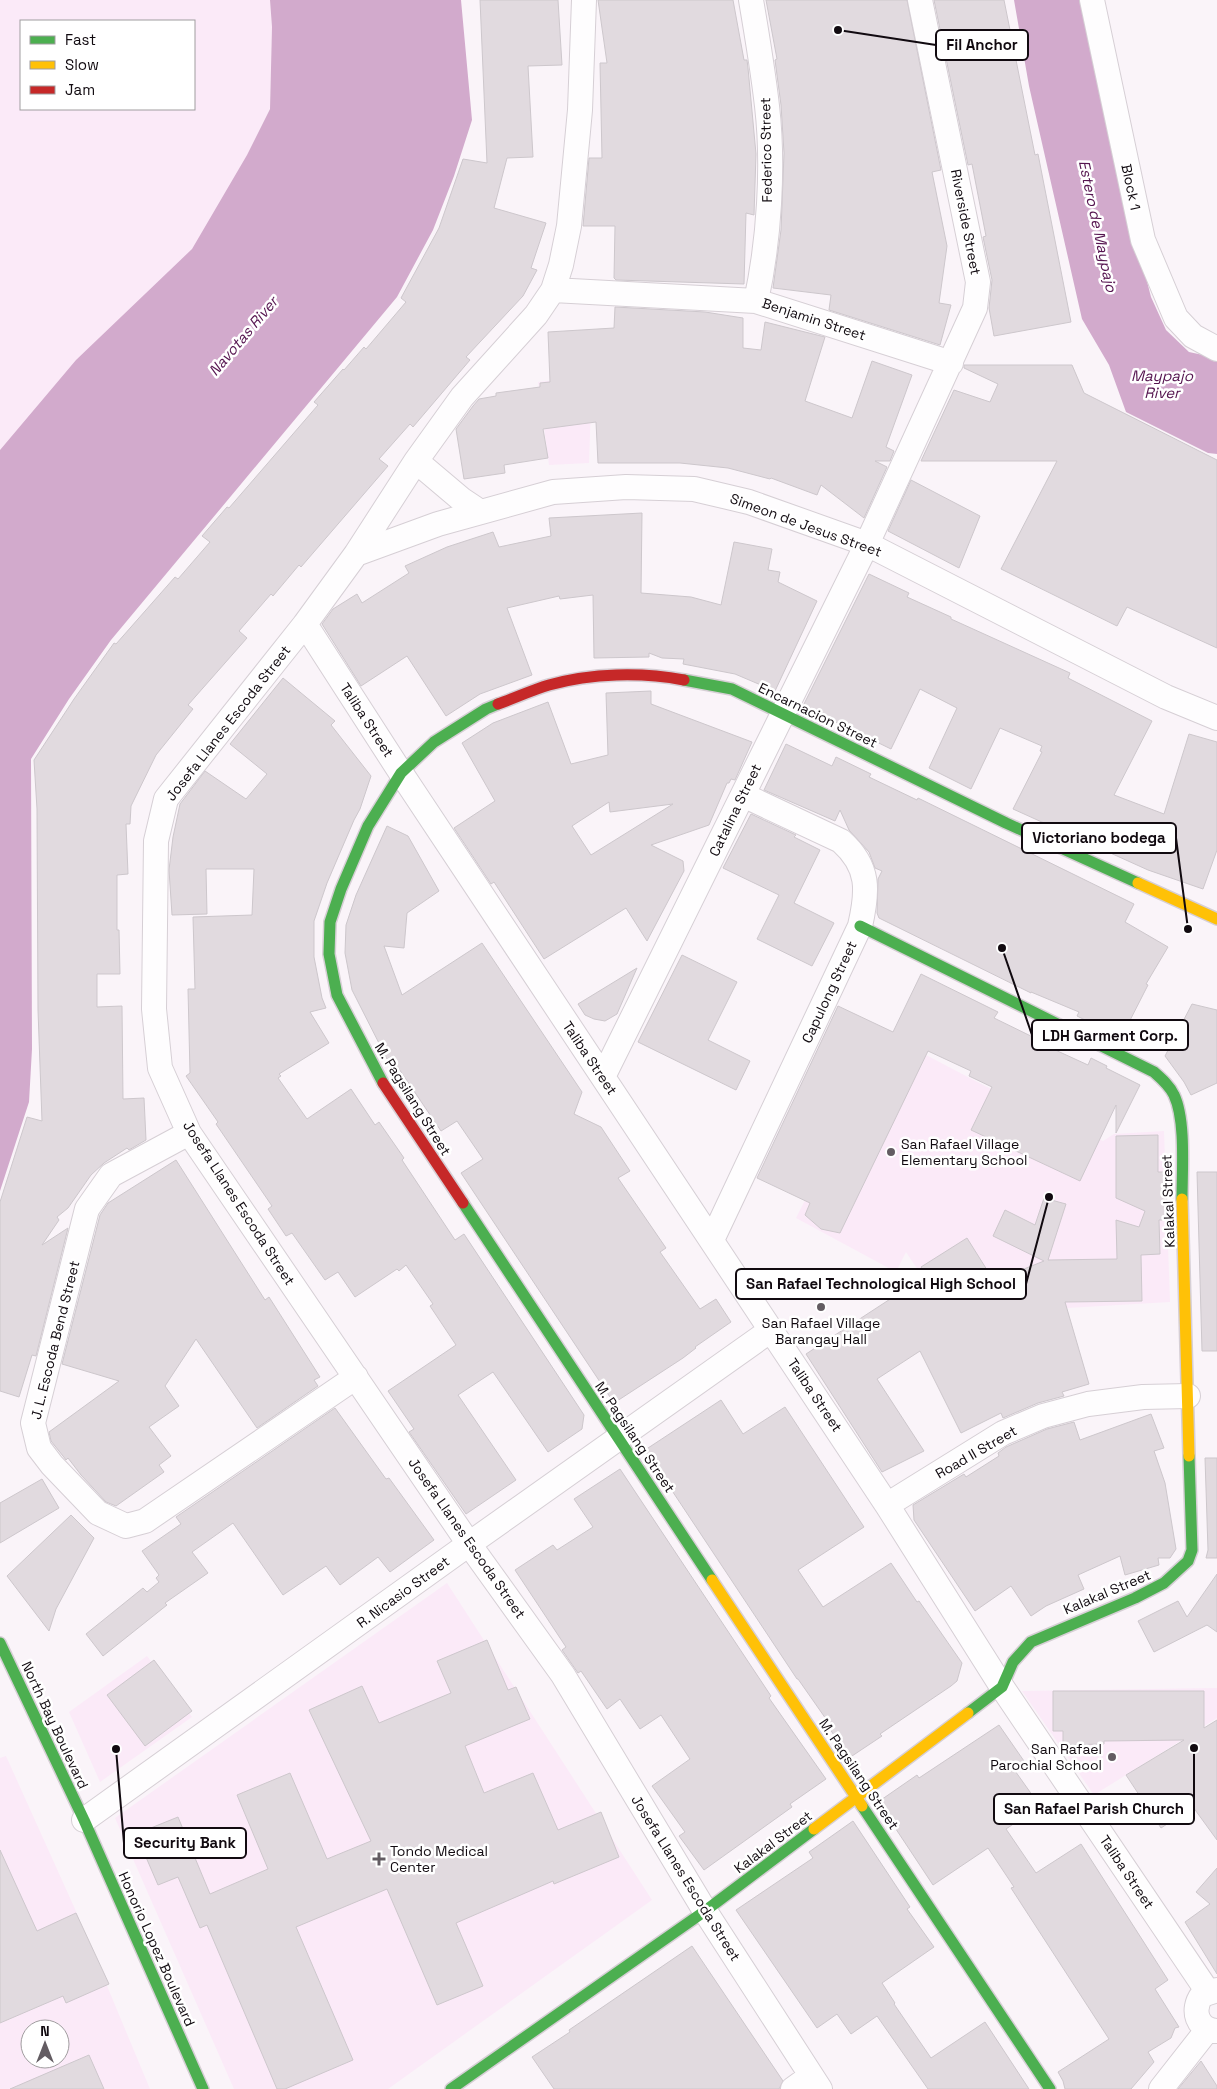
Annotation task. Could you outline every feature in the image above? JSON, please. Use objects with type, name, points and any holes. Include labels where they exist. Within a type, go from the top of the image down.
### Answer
[{"type":"street","name":"Josefa Llanes Escoda Street","points":[[584,0],[580,110],[568,226],[561,265],[553,290],[536,315],[462,398],[416,461],[356,554],[305,624],[166,799],[156,841],[154,1009],[160,1068],[189,1133],[470,1544],[563,1675],[706,1911],[808,2085]]},
{"type":"street","name":"Federico Street","points":[[752,0],[767,107],[769,178],[762,271],[756,301]]},
{"type":"street","name":"Riverside Street","points":[[867,544],[976,308],[978,282],[920,0]]},
{"type":"street","name":"Block 1","points":[[1092,0],[1143,240],[1176,318],[1192,336],[1217,349]]},
{"type":"street","name":"Benjamin Street","points":[[553,290],[756,301],[951,363]]},
{"type":"street","points":[[416,461],[480,511]]},
{"type":"street","name":"Simeon de Jesus Street","points":[[356,554],[480,511],[553,492],[626,486],[694,489],[750,502],[867,544],[1166,698],[1217,718]]},
{"type":"street","name":"Catalina Street","points":[[603,1076],[867,544]]},
{"type":"street","name":"Taliba Street","points":[[305,624],[401,773],[887,1505],[1002,1688],[1212,1991]]},
{"type":"street","name":"Encarnacion Street","points":[[401,773],[434,742],[486,709],[549,685],[602,676],[657,675],[732,689],[1006,823],[1217,919]]},
{"type":"street","name":"M. Pagsilang Street","points":[[401,773],[368,826],[341,889],[330,922],[330,954],[337,995],[379,1077],[1050,2089]]},
{"type":"street","name":"Capulong Street","points":[[712,1240],[860,926],[865,903],[866,881],[860,864],[852,851],[841,841],[743,795]]},
{"type":"street","name":"Kalakal Street","points":[[451,2089],[706,1911],[1002,1688],[1013,1662],[1031,1642],[1135,1598],[1164,1583],[1188,1561],[1192,1550],[1180,1114],[1176,1097],[1166,1081],[1146,1068],[860,926]]},
{"type":"street","name":"J. L. Escoda Bend Street","points":[[189,1133],[111,1175],[87,1209],[33,1423],[39,1448],[52,1465],[98,1513],[126,1526],[145,1521],[356,1377]]},
{"type":"street","name":"R. Nicasio Street","points":[[84,1820],[772,1330]]},
{"type":"street","name":"Road II Street","points":[[887,1505],[1003,1433],[1043,1416],[1088,1404],[1143,1397],[1188,1396]]},
{"type":"street","name":"North Bay Boulevard","points":[[0,1643],[84,1820]]},
{"type":"street","name":"Honorio Lopez Boulevard","points":[[84,1820],[203,2089]]},
{"type":"street","points":[[1161,2089],[1212,2030],[1198,2020],[1196,2007],[1202,1995],[1212,1991]]},
{"type":"shaded area","points":[[0,0],[270,0],[272,27],[270,108],[247,155],[192,249],[76,360],[0,450]]},
{"type":"shaded area","points":[[592,376],[589,463],[549,465],[538,382]]},
{"type":"shaded area","points":[[888,1035],[985,1086],[1103,1141],[1114,1134],[1164,1131],[1170,1302],[1067,1308],[965,1340],[906,1252],[896,1272],[796,1218]]},
{"type":"shaded area","name":"Tondo Medical Center","points":[[447,1583],[652,1900],[388,2089],[234,2089],[115,1818]]},
{"type":"shaded area","points":[[147,1656],[192,1717],[100,1782],[69,1712]]},
{"type":"shaded area","name":"San Rafael Parochial School","points":[[1217,1688],[1217,1718],[1094,1795],[1022,1691]]},
{"type":"shaded area","points":[[6,1756],[75,1909],[150,2089],[0,2089],[0,1758]]},
{"type":"water","name":"Navotas River","points":[[270,0],[461,0],[472,120],[454,176],[433,230],[397,297],[111,640],[69,699],[31,759],[32,1049],[29,1102],[0,1191],[0,450],[76,360],[192,249],[247,155],[270,109],[272,27]]},
{"type":"water","name":"Maypajo River","points":[[1014,0],[1084,0],[1123,188],[1151,297],[1166,330],[1189,352],[1217,358],[1217,454],[1208,453],[1126,412],[1109,365],[1082,319],[1029,86]]},
{"type":"building","points":[[480,0],[558,0],[562,65],[528,66],[533,157],[507,158],[494,208],[546,223],[531,268],[537,270],[523,296],[466,357],[470,360],[413,427],[410,424],[379,459],[388,466],[301,567],[299,565],[273,596],[271,594],[239,631],[247,638],[188,705],[193,709],[156,755],[131,806],[130,824],[126,824],[128,874],[117,875],[117,930],[119,930],[120,974],[97,974],[97,1007],[122,1006],[123,1099],[144,1098],[146,1140],[129,1150],[127,1148],[104,1163],[91,1175],[68,1208],[57,1217],[59,1220],[42,1245],[68,1228],[36,1356],[32,1355],[19,1397],[0,1391],[0,1202],[27,1117],[42,1121],[38,1010],[37,809],[34,760],[114,643],[116,644],[175,577],[178,579],[210,542],[202,536],[227,507],[229,508],[318,405],[314,402],[364,347],[366,349],[406,302],[401,298],[439,228],[463,159],[487,163]]},
{"type":"building","points":[[598,0],[733,0],[744,60],[747,60],[756,154],[754,215],[746,213],[744,284],[616,280],[614,278],[615,226],[583,226],[589,158],[602,158],[600,63],[607,63]]},
{"type":"building","points":[[766,0],[907,0],[941,170],[932,172],[947,246],[939,303],[951,305],[940,345],[829,310],[831,295],[773,288],[781,230],[784,153],[781,105],[775,60],[777,59]]},
{"type":"building","points":[[934,0],[1004,0],[1035,155],[1038,154],[1071,322],[994,336],[989,308],[992,280],[983,237],[986,236],[972,164],[968,165]]},
{"type":"building","points":[[615,307],[705,312],[743,318],[743,348],[761,350],[765,322],[825,337],[805,401],[852,418],[872,361],[912,375],[886,447],[894,451],[890,461],[875,461],[887,467],[864,518],[821,485],[817,495],[771,478],[728,468],[680,463],[598,463],[596,422],[543,429],[548,458],[504,465],[505,473],[464,479],[456,429],[479,399],[496,396],[496,393],[540,387],[540,383],[550,382],[548,332],[614,328]]},
{"type":"building","points":[[964,365],[1072,365],[1084,393],[1217,460],[1217,648],[1127,607],[1117,626],[1001,569],[1057,461],[921,461],[954,390],[990,402],[998,384],[964,368]]},
{"type":"building","points":[[911,480],[980,516],[959,568],[888,531]]},
{"type":"building","points":[[642,513],[641,593],[691,597],[721,605],[734,542],[772,549],[768,570],[780,572],[778,582],[817,601],[775,691],[735,674],[683,664],[684,659],[662,658],[649,653],[649,657],[594,658],[593,595],[560,599],[559,596],[507,608],[532,675],[480,694],[446,716],[407,656],[361,686],[322,624],[333,609],[357,594],[362,603],[409,573],[405,566],[447,547],[493,532],[499,547],[551,536],[549,518]]},
{"type":"building","points":[[869,574],[909,593],[907,597],[951,617],[951,619],[1070,673],[1068,678],[1152,721],[1114,795],[1164,814],[1189,734],[1217,742],[1217,850],[1203,889],[1148,870],[1013,809],[1042,752],[1040,751],[1042,746],[1000,728],[971,789],[929,768],[957,708],[920,689],[891,749],[803,706]]},
{"type":"building","points":[[283,678],[335,721],[331,725],[371,776],[360,809],[327,883],[314,921],[314,957],[322,998],[326,1008],[310,1012],[329,1043],[279,1074],[281,1076],[278,1078],[307,1119],[351,1089],[375,1125],[379,1122],[404,1158],[402,1160],[455,1240],[464,1234],[584,1415],[582,1429],[548,1452],[493,1372],[458,1395],[516,1480],[466,1514],[409,1432],[414,1429],[388,1391],[456,1345],[430,1306],[433,1304],[406,1265],[355,1297],[338,1272],[325,1280],[292,1233],[286,1236],[268,1209],[272,1206],[186,1076],[190,1073],[188,989],[195,989],[193,917],[252,915],[254,869],[206,869],[207,914],[172,915],[169,870],[180,804],[205,771],[246,799],[267,774],[230,744]]},
{"type":"building","points":[[651,691],[651,704],[752,742],[735,780],[731,779],[727,783],[709,825],[651,845],[683,861],[684,871],[647,941],[626,908],[544,959],[494,882],[491,884],[454,828],[495,801],[462,743],[493,723],[548,702],[571,764],[608,755],[606,693]],"holes":[[[609,802],[610,812],[673,804],[591,855],[572,826]]]},
{"type":"building","points":[[786,744],[832,766],[836,757],[871,774],[869,777],[917,800],[918,798],[1134,904],[1125,922],[1168,947],[1146,984],[1148,985],[1121,1038],[1077,1016],[1079,1012],[1031,993],[879,918],[877,913],[878,879],[882,871],[875,868],[869,852],[849,830],[840,810],[835,821],[764,790]]},
{"type":"building","points":[[751,814],[796,835],[794,837],[820,850],[794,903],[834,923],[812,966],[757,939],[779,895],[723,868]]},
{"type":"building","points":[[387,826],[408,836],[439,891],[407,913],[404,948],[384,946],[402,995],[482,943],[582,1092],[574,1114],[601,1127],[630,1171],[618,1178],[666,1248],[660,1252],[700,1309],[716,1299],[731,1322],[695,1347],[683,1358],[614,1403],[461,1173],[483,1159],[457,1121],[441,1131],[391,1057],[387,1059],[352,990],[345,953],[346,925],[356,895]]},
{"type":"building","points":[[682,955],[737,982],[708,1040],[750,1061],[736,1090],[638,1042]]},
{"type":"building","points":[[637,968],[617,1014],[605,1021],[585,1015],[578,1004]]},
{"type":"building","points":[[921,974],[998,1012],[994,1018],[1041,1041],[1040,1043],[1088,1065],[1091,1058],[1107,1066],[1106,1068],[1140,1085],[1116,1133],[1116,1105],[1080,1181],[971,1130],[992,1087],[969,1076],[971,1071],[928,1051],[840,1233],[821,1229],[805,1215],[810,1203],[757,1178],[838,1006],[893,1032]]},
{"type":"building","points":[[1192,1004],[1217,1010],[1217,1083],[1191,1095],[1165,1056]]},
{"type":"building","points":[[1158,1135],[1158,1172],[1166,1172],[1167,1220],[1159,1220],[1160,1254],[1141,1255],[1142,1301],[1065,1302],[1089,1384],[1062,1392],[1064,1396],[1038,1403],[1003,1418],[1001,1413],[961,1433],[920,1351],[877,1379],[924,1451],[882,1472],[806,1354],[927,1275],[921,1267],[967,1238],[994,1281],[1044,1261],[993,1236],[1005,1210],[1035,1225],[1044,1198],[1066,1204],[1048,1260],[1117,1259],[1116,1220],[1139,1227],[1145,1211],[1116,1198],[1116,1136]]},
{"type":"building","points":[[176,1160],[265,1300],[269,1297],[320,1377],[314,1380],[318,1386],[257,1428],[196,1339],[165,1386],[179,1406],[149,1427],[171,1456],[159,1465],[164,1472],[116,1506],[106,1502],[68,1458],[66,1460],[51,1441],[49,1432],[119,1381],[62,1364],[100,1215],[108,1203]]},
{"type":"building","points":[[1197,1172],[1217,1172],[1217,1351],[1202,1351]]},
{"type":"building","points":[[721,1400],[743,1434],[785,1407],[864,1527],[798,1570],[823,1607],[891,1563],[962,1663],[957,1681],[880,1734],[882,1736],[849,1758],[824,1720],[826,1719],[797,1679],[645,1450]]},
{"type":"building","points":[[335,1408],[386,1479],[389,1478],[434,1540],[390,1572],[378,1557],[340,1585],[326,1566],[283,1595],[233,1523],[192,1552],[208,1573],[165,1603],[167,1605],[103,1656],[86,1634],[143,1588],[147,1592],[159,1582],[156,1578],[159,1575],[142,1551],[181,1524],[176,1517]]},
{"type":"building","points":[[1151,1414],[1164,1448],[1154,1451],[1165,1483],[1176,1549],[1170,1558],[1158,1558],[1159,1565],[1125,1575],[1120,1556],[1078,1575],[1084,1589],[1046,1606],[1031,1616],[1011,1586],[975,1611],[914,1520],[913,1505],[964,1474],[966,1477],[999,1456],[998,1453],[1006,1447],[1047,1429],[1074,1422],[1080,1440]]},
{"type":"building","points":[[1205,1458],[1217,1458],[1217,1558],[1206,1558],[1208,1550]]},
{"type":"building","points":[[620,1469],[771,1696],[769,1698],[826,1779],[790,1804],[792,1807],[704,1870],[679,1836],[685,1832],[652,1786],[690,1759],[661,1715],[640,1729],[620,1699],[607,1709],[581,1671],[578,1673],[562,1650],[566,1647],[515,1570],[553,1545],[557,1550],[593,1527],[574,1499]]},
{"type":"building","points":[[42,1479],[59,1508],[0,1543],[0,1503]]},
{"type":"building","points":[[71,1515],[94,1538],[56,1609],[49,1631],[7,1576]]},
{"type":"building","points":[[1217,1574],[1217,1632],[1207,1625],[1154,1652],[1138,1621],[1178,1601],[1187,1617]]},
{"type":"building","points":[[487,1640],[508,1690],[516,1687],[530,1719],[465,1746],[484,1793],[533,1773],[558,1830],[601,1812],[619,1857],[554,1884],[553,1881],[456,1923],[483,1986],[437,2005],[387,1889],[296,1927],[353,2060],[285,2089],[277,2089],[207,1925],[200,1928],[178,1877],[158,1885],[136,1834],[178,1817],[210,1894],[268,1869],[237,1795],[290,1773],[327,1859],[371,1841],[309,1710],[362,1686],[379,1723],[451,1693],[437,1661]]},
{"type":"building","points":[[154,1660],[192,1711],[145,1746],[107,1695]]},
{"type":"building","points":[[1053,1691],[1204,1691],[1204,1728],[1217,1720],[1217,1840],[1193,1807],[1161,1828],[1126,1775],[1184,1740],[1104,1741],[1104,1744],[1063,1745],[1063,1731],[1053,1731]]},
{"type":"building","points":[[999,1725],[1024,1761],[1013,1768],[1040,1806],[1006,1829],[1036,1873],[1081,1844],[1168,1980],[1155,1989],[1179,2027],[1175,2028],[1171,2038],[1148,2052],[1154,2062],[1131,2089],[1065,2089],[1058,2072],[1109,2039],[1011,1888],[1014,1887],[988,1848],[933,1885],[878,1802],[917,1775],[919,1778]]},
{"type":"building","points":[[853,1821],[910,1907],[907,1909],[934,1947],[882,1983],[894,2004],[931,2058],[985,2022],[1029,2089],[928,2089],[877,2016],[851,2034],[837,2014],[817,2028],[736,1910],[813,1858],[809,1852]]},
{"type":"building","points":[[0,1850],[37,1931],[76,1913],[109,1984],[66,2003],[63,1996],[0,2023]]},
{"type":"building","points":[[1217,1868],[1217,1974],[1185,1922],[1210,1904],[1196,1892]]},
{"type":"building","points":[[692,1946],[783,2081],[779,2089],[554,2089],[532,2057]]},
{"type":"building","points":[[89,2055],[104,2089],[10,2089],[56,2069],[70,2069],[70,2063]]},
{"type":"building","points":[[1201,2061],[1217,2089],[1178,2089]]},
{"type":"traffic: fast","points":[[684,680],[732,689],[1006,823],[1138,883]]},
{"type":"traffic: fast","points":[[383,1083],[337,995],[329,954],[330,922],[341,889],[368,826],[401,773],[434,742],[486,709],[498,704]]},
{"type":"traffic: fast","points":[[860,926],[1154,1072],[1170,1089],[1178,1105],[1182,1132],[1182,1199]]},
{"type":"traffic: fast","points":[[463,1203],[712,1580]]},
{"type":"traffic: fast","points":[[968,1713],[1002,1687],[1013,1662],[1031,1642],[1135,1598],[1164,1583],[1188,1561],[1192,1550],[1189,1456]]},
{"type":"traffic: fast","points":[[0,1643],[84,1820],[203,2089]]},
{"type":"traffic: fast","points":[[862,1806],[1050,2089]]},
{"type":"traffic: fast","points":[[451,2089],[705,1911],[814,1829]]},
{"type":"traffic: slow","points":[[1138,883],[1217,919]]},
{"type":"traffic: slow","points":[[1182,1199],[1189,1456]]},
{"type":"traffic: slow","points":[[712,1580],[862,1806]]},
{"type":"traffic: slow","points":[[814,1829],[968,1713]]},
{"type":"traffic: jam","points":[[498,704],[536,689],[582,678],[634,675],[684,680]]},
{"type":"traffic: jam","points":[[383,1083],[463,1203]]},
{"type":"place","name":"Fil Anchor","points":[[838,30]]},
{"type":"place","name":"Victoriano bodega","points":[[1188,929]]},
{"type":"place","name":"LDH Garment Corp.","points":[[1002,948]]},
{"type":"place","name":"San Rafael Village Elementary School","points":[[891,1152]]},
{"type":"place","name":"San Rafael Technological High School","points":[[1049,1197]]},
{"type":"place","name":"San Rafael Village Barangay Hall","points":[[821,1307]]},
{"type":"place","name":"San Rafael Parish Church","points":[[1194,1748]]},
{"type":"place","name":"Security Bank","points":[[116,1749]]},
{"type":"place","name":"San Rafael Parochial School","points":[[1112,1757]]},
{"type":"place","name":"Tondo Medical Center","points":[[379,1859]]},
{"type":"water label","name":"Estero de Maypajo","points":[[1098,226]]}]
